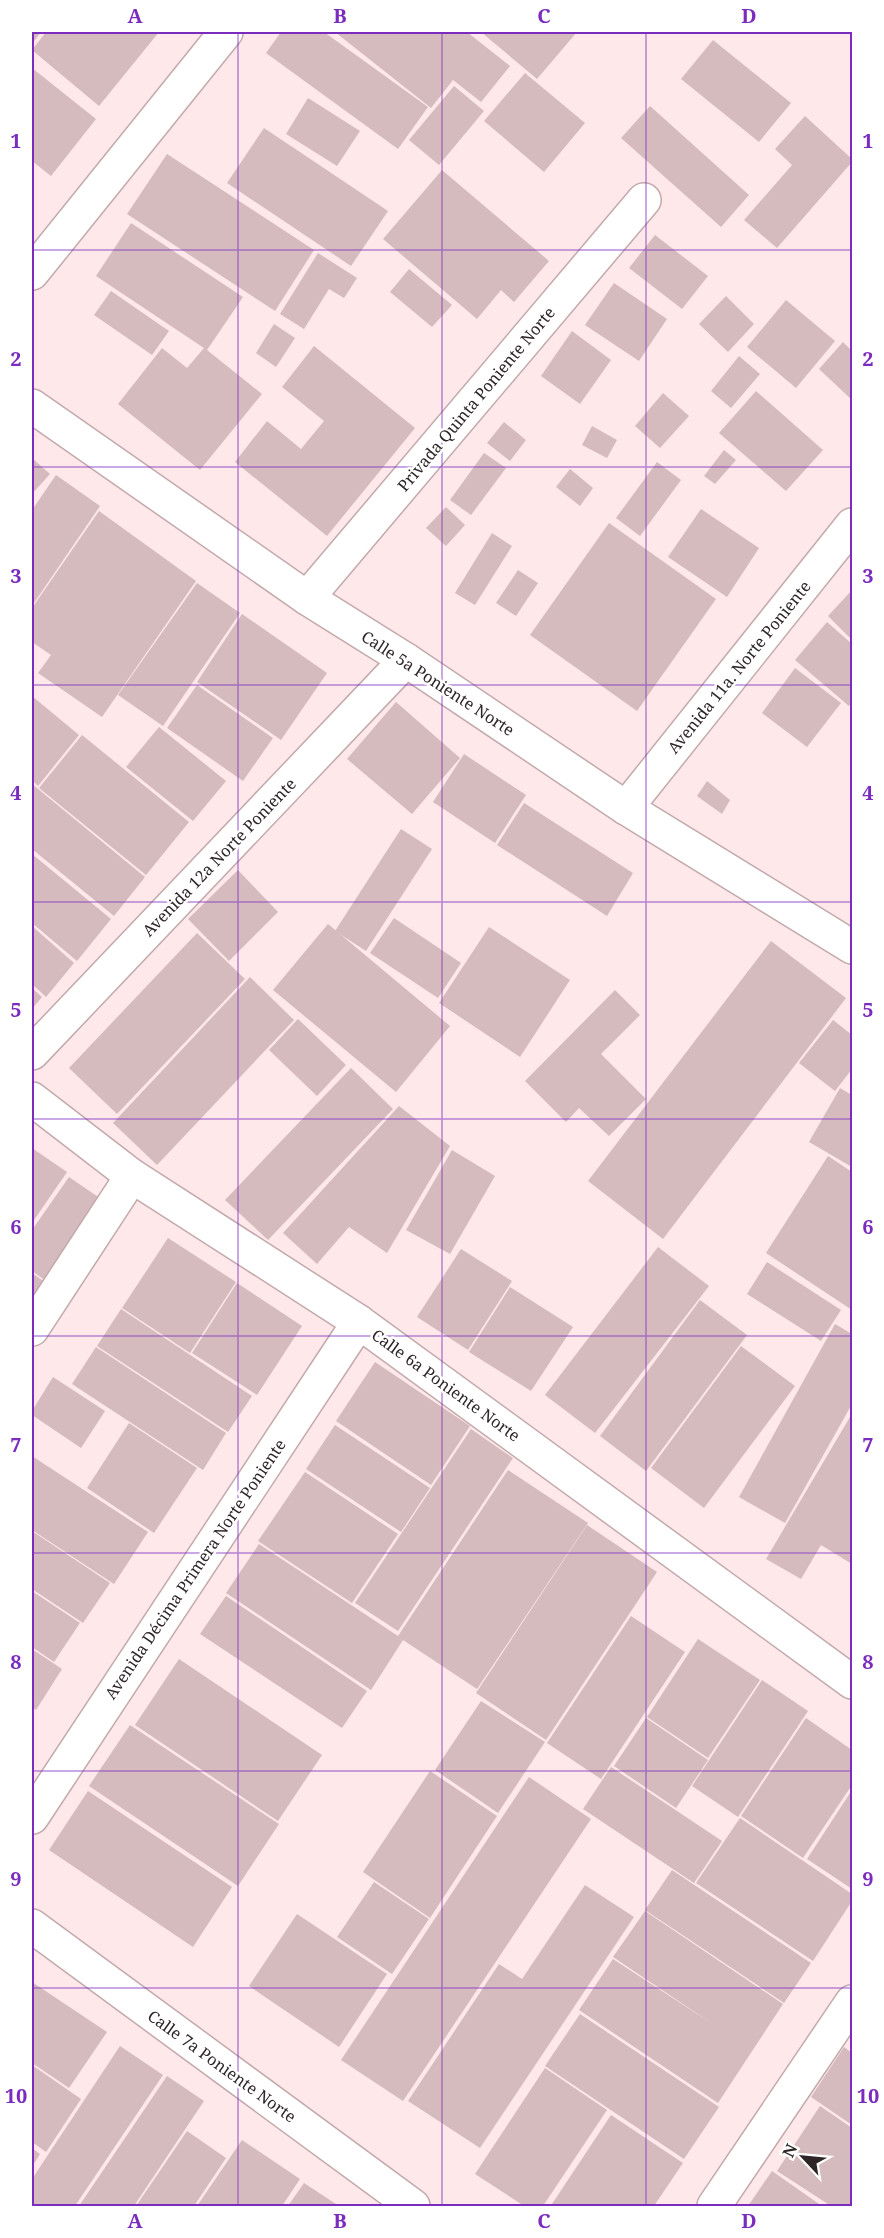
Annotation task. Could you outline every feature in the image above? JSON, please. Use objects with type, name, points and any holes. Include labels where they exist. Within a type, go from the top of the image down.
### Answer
[{"type":"street","points":[[32,273],[226,32]]},
{"type":"street","name":"Privada Quinta Poniente Norte","points":[[307,598],[644,200]]},
{"type":"street","name":"Calle 5a Poniente Norte","points":[[32,406],[307,598],[406,660],[626,808],[852,947]]},
{"type":"street","name":"Avenida 11a. Norte Poniente","points":[[626,808],[852,525]]},
{"type":"street","name":"Avenida 12a Norte Poniente","points":[[32,1053],[406,660]]},
{"type":"street","name":"Calle 6a Poniente Norte","points":[[32,1099],[132,1176],[359,1322],[852,1682]]},
{"type":"street","points":[[32,1329],[132,1176]]},
{"type":"street","name":"Avenida Décima Primera Norte Poniente","points":[[32,1817],[359,1322]]},
{"type":"street","name":"Calle 7a Poniente Norte","points":[[32,1926],[413,2206]]},
{"type":"street","points":[[714,2206],[852,2002]]},
{"type":"building","points":[[32,32],[41,32],[32,44]]},
{"type":"building","points":[[46,32],[159,32],[99,106],[32,50]]},
{"type":"building","points":[[281,32],[324,32],[428,107],[398,149],[266,53]]},
{"type":"building","points":[[335,32],[467,32],[510,66],[481,102],[453,80],[431,108]]},
{"type":"building","points":[[481,32],[577,32],[537,79]]},
{"type":"building","points":[[713,40],[791,103],[759,142],[681,79]]},
{"type":"building","points":[[32,68],[96,119],[51,176],[32,161]]},
{"type":"building","points":[[525,73],[585,123],[544,172],[484,121]]},
{"type":"building","points":[[454,86],[484,111],[439,165],[409,140]]},
{"type":"building","points":[[308,98],[360,131],[337,166],[286,134]]},
{"type":"building","points":[[650,106],[749,195],[721,227],[621,138]]},
{"type":"building","points":[[805,116],[852,159],[852,162],[777,248],[744,220],[792,165],[775,149]]},
{"type":"building","points":[[264,128],[388,211],[351,266],[227,183]]},
{"type":"building","points":[[167,154],[314,250],[275,311],[127,214]]},
{"type":"building","points":[[442,170],[549,261],[514,302],[501,290],[477,319],[383,239]]},
{"type":"building","points":[[131,223],[243,297],[207,350],[262,394],[200,470],[118,404],[162,348],[187,368],[204,348],[96,276]]},
{"type":"building","points":[[655,235],[708,276],[682,309],[629,268]]},
{"type":"building","points":[[318,253],[357,278],[344,298],[329,289],[304,329],[280,314]]},
{"type":"building","points":[[409,269],[452,305],[432,327],[390,292]]},
{"type":"building","points":[[614,283],[667,319],[639,361],[585,325]]},
{"type":"building","points":[[111,291],[169,331],[152,355],[94,315]]},
{"type":"building","points":[[726,296],[754,324],[728,352],[699,324]]},
{"type":"building","points":[[786,300],[835,341],[796,388],[747,347]]},
{"type":"building","points":[[274,324],[295,338],[276,367],[256,353]]},
{"type":"building","points":[[572,331],[611,360],[580,404],[541,376]]},
{"type":"building","points":[[843,342],[852,351],[852,400],[819,369]]},
{"type":"building","points":[[314,346],[415,428],[327,536],[235,462],[267,421],[301,449],[324,421],[282,387]]},
{"type":"building","points":[[739,356],[760,374],[731,408],[711,391]]},
{"type":"building","points":[[756,391],[823,450],[786,491],[719,433]]},
{"type":"building","points":[[663,393],[689,416],[660,448],[635,426]]},
{"type":"building","points":[[504,422],[526,440],[510,461],[487,443]]},
{"type":"building","points":[[592,426],[617,440],[607,458],[582,445]]},
{"type":"building","points":[[724,450],[736,460],[715,484],[704,476]]},
{"type":"building","points":[[484,453],[506,468],[471,515],[450,500]]},
{"type":"building","points":[[32,458],[50,474],[32,494]]},
{"type":"building","points":[[657,462],[681,480],[640,536],[616,518]]},
{"type":"building","points":[[570,469],[593,488],[580,506],[556,487]]},
{"type":"building","points":[[56,475],[100,506],[32,606],[32,510]]},
{"type":"building","points":[[446,507],[465,525],[446,546],[426,528]]},
{"type":"building","points":[[701,509],[759,548],[727,597],[668,557]]},
{"type":"building","points":[[99,511],[196,581],[102,717],[38,673],[51,655],[32,642],[32,608]]},
{"type":"building","points":[[609,523],[716,599],[637,711],[530,635]]},
{"type":"building","points":[[492,533],[512,546],[475,605],[455,593]]},
{"type":"building","points":[[518,570],[538,583],[516,616],[496,603]]},
{"type":"building","points":[[197,583],[240,613],[163,726],[118,695]]},
{"type":"building","points":[[852,590],[852,640],[828,616]]},
{"type":"building","points":[[242,614],[327,673],[281,740],[197,682]]},
{"type":"building","points":[[827,622],[852,644],[852,702],[849,706],[795,660]]},
{"type":"building","points":[[795,668],[841,703],[807,747],[762,713]]},
{"type":"building","points":[[197,685],[273,738],[243,781],[167,728]]},
{"type":"building","points":[[32,696],[79,735],[38,786],[32,780]]},
{"type":"building","points":[[396,702],[460,758],[412,814],[347,759]]},
{"type":"building","points":[[159,727],[226,781],[193,821],[126,767]]},
{"type":"building","points":[[82,735],[189,822],[146,875],[39,788]]},
{"type":"building","points":[[464,754],[526,795],[495,843],[433,802]]},
{"type":"building","points":[[707,781],[730,800],[722,814],[697,796]]},
{"type":"building","points":[[32,784],[145,877],[114,916],[32,849]]},
{"type":"building","points":[[524,803],[633,873],[607,916],[497,845]]},
{"type":"building","points":[[401,829],[432,849],[366,951],[335,931]]},
{"type":"building","points":[[32,854],[111,919],[77,961],[32,923]]},
{"type":"building","points":[[238,870],[278,912],[229,961],[188,919]]},
{"type":"building","points":[[394,918],[461,963],[438,998],[370,953]]},
{"type":"building","points":[[328,924],[450,1026],[396,1092],[273,990]]},
{"type":"building","points":[[32,926],[74,963],[46,997],[32,984]]},
{"type":"building","points":[[489,927],[570,980],[520,1057],[439,1003]]},
{"type":"building","points":[[197,933],[245,979],[117,1114],[69,1068]]},
{"type":"building","points":[[771,941],[846,998],[663,1239],[588,1181]]},
{"type":"building","points":[[250,977],[294,1020],[157,1165],[113,1123]]},
{"type":"building","points":[[32,988],[42,997],[32,1009]]},
{"type":"building","points":[[615,990],[640,1015],[601,1054],[646,1099],[609,1136],[579,1108],[566,1122],[525,1081]]},
{"type":"building","points":[[298,1019],[346,1065],[317,1096],[269,1050]]},
{"type":"building","points":[[833,1020],[852,1035],[852,1069],[835,1091],[799,1063]]},
{"type":"building","points":[[351,1068],[393,1109],[268,1240],[225,1200]]},
{"type":"building","points":[[840,1088],[852,1095],[852,1167],[809,1142]]},
{"type":"building","points":[[399,1106],[450,1146],[387,1253],[349,1227],[317,1264],[283,1233]]},
{"type":"building","points":[[32,1148],[67,1172],[32,1223]]},
{"type":"building","points":[[452,1150],[495,1176],[450,1254],[406,1230]]},
{"type":"building","points":[[828,1156],[852,1172],[852,1310],[766,1253]]},
{"type":"building","points":[[69,1177],[110,1205],[53,1286],[32,1271],[32,1230]]},
{"type":"building","points":[[168,1238],[236,1282],[190,1353],[122,1308]]},
{"type":"building","points":[[658,1247],[709,1286],[595,1433],[545,1395]]},
{"type":"building","points":[[461,1249],[512,1281],[468,1350],[417,1317]]},
{"type":"building","points":[[767,1262],[841,1310],[821,1341],[747,1294]]},
{"type":"building","points":[[32,1273],[52,1287],[32,1316]]},
{"type":"building","points":[[237,1283],[302,1326],[257,1395],[192,1353]]},
{"type":"building","points":[[510,1287],[573,1327],[531,1391],[469,1352]]},
{"type":"building","points":[[700,1300],[747,1335],[646,1471],[600,1436]]},
{"type":"building","points":[[121,1309],[252,1396],[228,1432],[97,1346]]},
{"type":"building","points":[[835,1324],[852,1334],[852,1404],[785,1523],[739,1497]]},
{"type":"building","points":[[741,1346],[795,1386],[704,1508],[651,1468]]},
{"type":"building","points":[[96,1347],[226,1433],[203,1470],[72,1384]]},
{"type":"building","points":[[375,1362],[470,1426],[431,1485],[336,1421]]},
{"type":"building","points":[[53,1377],[105,1411],[81,1448],[32,1415],[32,1411]]},
{"type":"building","points":[[850,1417],[852,1419],[852,1564],[821,1545],[801,1579],[766,1559]]},
{"type":"building","points":[[129,1423],[197,1468],[154,1533],[87,1488]]},
{"type":"building","points":[[335,1425],[430,1488],[401,1532],[306,1469]]},
{"type":"building","points":[[471,1429],[513,1458],[398,1631],[355,1603]]},
{"type":"building","points":[[32,1456],[148,1532],[114,1584],[32,1530]]},
{"type":"building","points":[[508,1470],[588,1523],[477,1689],[403,1640],[371,1690],[226,1593],[259,1544],[398,1636]]},
{"type":"building","points":[[305,1472],[398,1534],[352,1603],[258,1541]]},
{"type":"building","points":[[587,1525],[657,1572],[546,1740],[476,1693]]},
{"type":"building","points":[[32,1531],[110,1583],[83,1623],[32,1589]]},
{"type":"building","points":[[32,1591],[80,1623],[54,1662],[32,1647]]},
{"type":"building","points":[[226,1596],[367,1691],[342,1728],[200,1634]]},
{"type":"building","points":[[631,1616],[685,1652],[601,1779],[547,1743]]},
{"type":"building","points":[[698,1639],[760,1680],[708,1758],[647,1717]]},
{"type":"building","points":[[32,1649],[62,1669],[36,1710],[32,1707]]},
{"type":"building","points":[[179,1659],[322,1755],[278,1821],[135,1725]]},
{"type":"building","points":[[762,1680],[808,1711],[738,1817],[692,1786]]},
{"type":"building","points":[[481,1701],[545,1742],[498,1813],[435,1770]]},
{"type":"building","points":[[646,1718],[708,1760],[676,1808],[614,1766]]},
{"type":"building","points":[[806,1718],[852,1750],[852,1785],[803,1858],[741,1816]]},
{"type":"building","points":[[130,1725],[279,1824],[238,1886],[89,1786]]},
{"type":"building","points":[[611,1767],[722,1841],[694,1883],[583,1809]]},
{"type":"building","points":[[430,1771],[497,1816],[430,1918],[363,1872]]},
{"type":"building","points":[[529,1777],[591,1819],[403,2101],[341,2060]]},
{"type":"building","points":[[852,1790],[852,1889],[807,1859]]},
{"type":"building","points":[[88,1791],[232,1887],[193,1947],[49,1850]]},
{"type":"building","points":[[740,1818],[852,1894],[852,1901],[813,1961],[696,1883]]},
{"type":"building","points":[[672,1870],[811,1963],[784,2003],[645,1910]]},
{"type":"building","points":[[374,1882],[429,1919],[392,1974],[337,1937]]},
{"type":"building","points":[[585,1885],[634,1917],[480,2148],[408,2101],[499,1964],[522,1979]]},
{"type":"building","points":[[645,1911],[783,2004],[718,2103],[579,2010],[613,1959],[714,2025],[613,1957]]},
{"type":"building","points":[[297,1914],[387,1974],[339,2047],[249,1986]]},
{"type":"building","points":[[32,1982],[107,2032],[69,2088],[32,2063]]},
{"type":"building","points":[[580,2014],[719,2107],[684,2159],[545,2066]]},
{"type":"building","points":[[120,2046],[163,2075],[75,2206],[32,2206],[32,2179]]},
{"type":"building","points":[[844,2047],[852,2053],[852,2125],[811,2097]]},
{"type":"building","points":[[32,2065],[81,2099],[46,2152],[32,2142]]},
{"type":"building","points":[[545,2068],[607,2110],[543,2206],[524,2206],[475,2174]]},
{"type":"building","points":[[167,2076],[204,2101],[134,2206],[79,2206]]},
{"type":"building","points":[[820,2106],[852,2128],[852,2206],[831,2206],[777,2171]]},
{"type":"building","points":[[611,2115],[683,2163],[654,2206],[556,2206],[552,2204]]},
{"type":"building","points":[[187,2131],[226,2158],[194,2206],[136,2206]]},
{"type":"building","points":[[242,2140],[300,2179],[282,2206],[197,2206]]},
{"type":"building","points":[[32,2148],[40,2154],[32,2167]]},
{"type":"building","points":[[772,2171],[822,2206],[748,2206]]},
{"type":"building","points":[[304,2183],[339,2206],[288,2206]]}]
